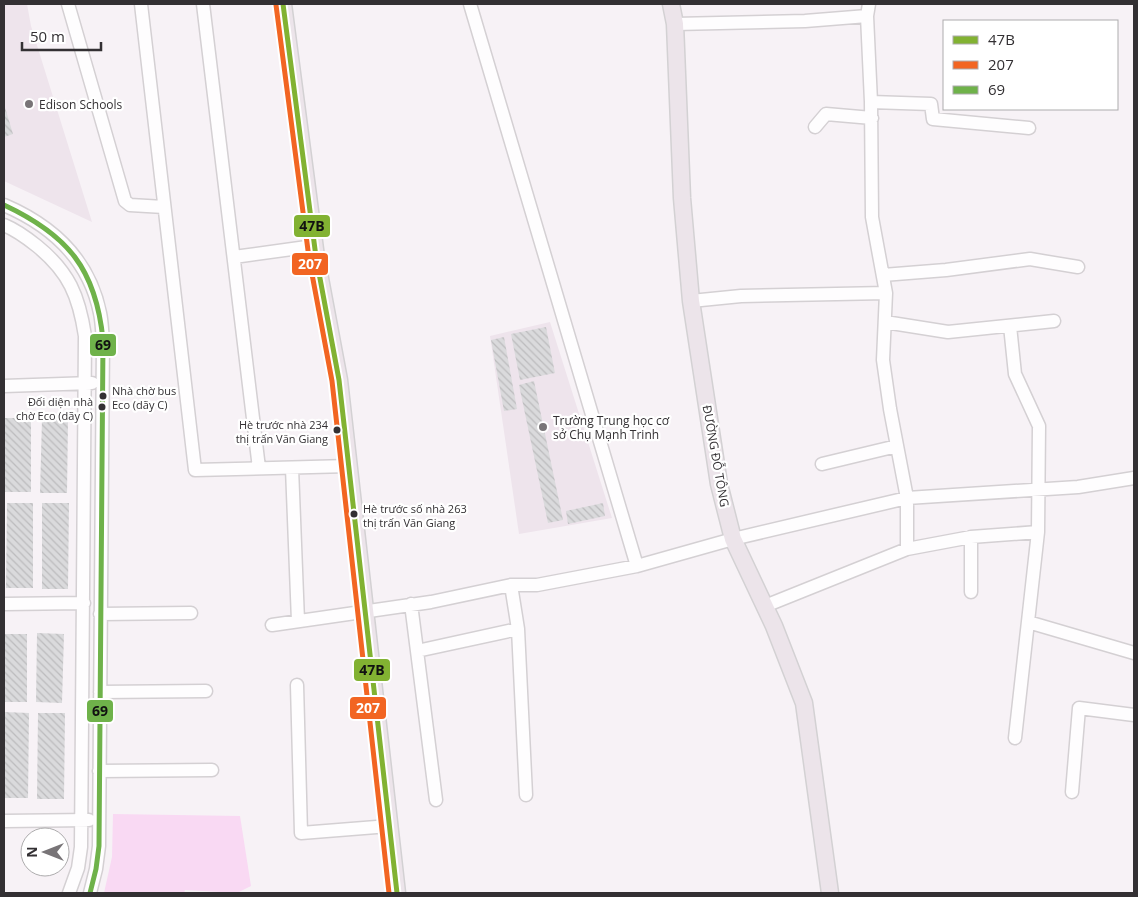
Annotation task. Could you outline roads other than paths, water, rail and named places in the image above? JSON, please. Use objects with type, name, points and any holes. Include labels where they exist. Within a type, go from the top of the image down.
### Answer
[{"type":"main road","points":[[282,4],[314,246],[339,380],[397,893]]},
{"type":"main road","name":"ĐƯỜNG ĐỖ TÔNG","points":[[671,4],[675,24],[682,198],[691,301],[719,484],[733,538],[765,606],[804,703],[830,893]]},
{"type":"street","points":[[68,4],[125,201],[130,205],[164,207]]},
{"type":"street","points":[[140,4],[195,470],[349,466]]},
{"type":"street","points":[[203,4],[259,468]]},
{"type":"street","points":[[470,4],[636,566]]},
{"type":"street","points":[[675,24],[805,21],[868,10],[872,118],[872,216],[886,293],[883,360],[907,498],[907,549]]},
{"type":"street","points":[[871,102],[931,104],[933,119],[1029,128]]},
{"type":"street","points":[[815,127],[826,114],[872,118]]},
{"type":"street","points":[[4,205],[37,222],[57,236],[72,252],[93,289],[101,314],[103,340],[99,821],[96,869],[90,893]]},
{"type":"street","points":[[4,225],[31,242],[51,258],[64,273],[82,314],[85,336],[81,847],[79,861],[69,893]]},
{"type":"street","points":[[234,257],[314,246]]},
{"type":"street","points":[[883,275],[946,270],[1030,259],[1078,267]]},
{"type":"street","points":[[691,301],[741,296],[886,293]]},
{"type":"street","points":[[885,322],[948,332],[1054,322]]},
{"type":"street","points":[[1010,326],[1015,374],[1039,426],[1038,532],[1015,738]]},
{"type":"street","points":[[4,386],[102,383]]},
{"type":"street","points":[[822,464],[897,446]]},
{"type":"street","points":[[292,468],[298,621]]},
{"type":"street","points":[[272,625],[431,602],[511,586],[536,585],[636,566],[733,538],[907,498],[1078,487],[1134,478]]},
{"type":"street","points":[[765,606],[907,549],[971,537],[1038,532]]},
{"type":"street","points":[[971,537],[971,592]]},
{"type":"street","points":[[511,586],[518,629],[526,795]]},
{"type":"street","points":[[4,604],[84,603]]},
{"type":"street","points":[[411,604],[436,800]]},
{"type":"street","points":[[100,614],[191,613]]},
{"type":"street","points":[[1028,622],[1134,654]]},
{"type":"street","points":[[417,651],[518,629]]},
{"type":"street","points":[[297,684],[301,833],[389,826]]},
{"type":"street","points":[[100,692],[206,692]]},
{"type":"street","points":[[1072,792],[1079,708],[1134,714]]},
{"type":"street","points":[[99,771],[212,770]]},
{"type":"street","points":[[4,821],[99,821]]},
{"type":"place","name":"Edison Schools","points":[[29,104]]},
{"type":"place","name":"Nhà chờ bus Eco (dãy C)","points":[[103,396]]},
{"type":"place","name":"Đối diện nhà chờ Eco (dãy C)","points":[[102,407]]},
{"type":"place","name":"Trường Trung học cơ sở Chụ Mạnh Trinh","points":[[543,427]]},
{"type":"place","name":"Hè trước nhà 234 thị trấn Văn Giang","points":[[337,430]]},
{"type":"place","name":"Hè trước số nhà 263 thị trấn Văn Giang","points":[[354,514]]}]
